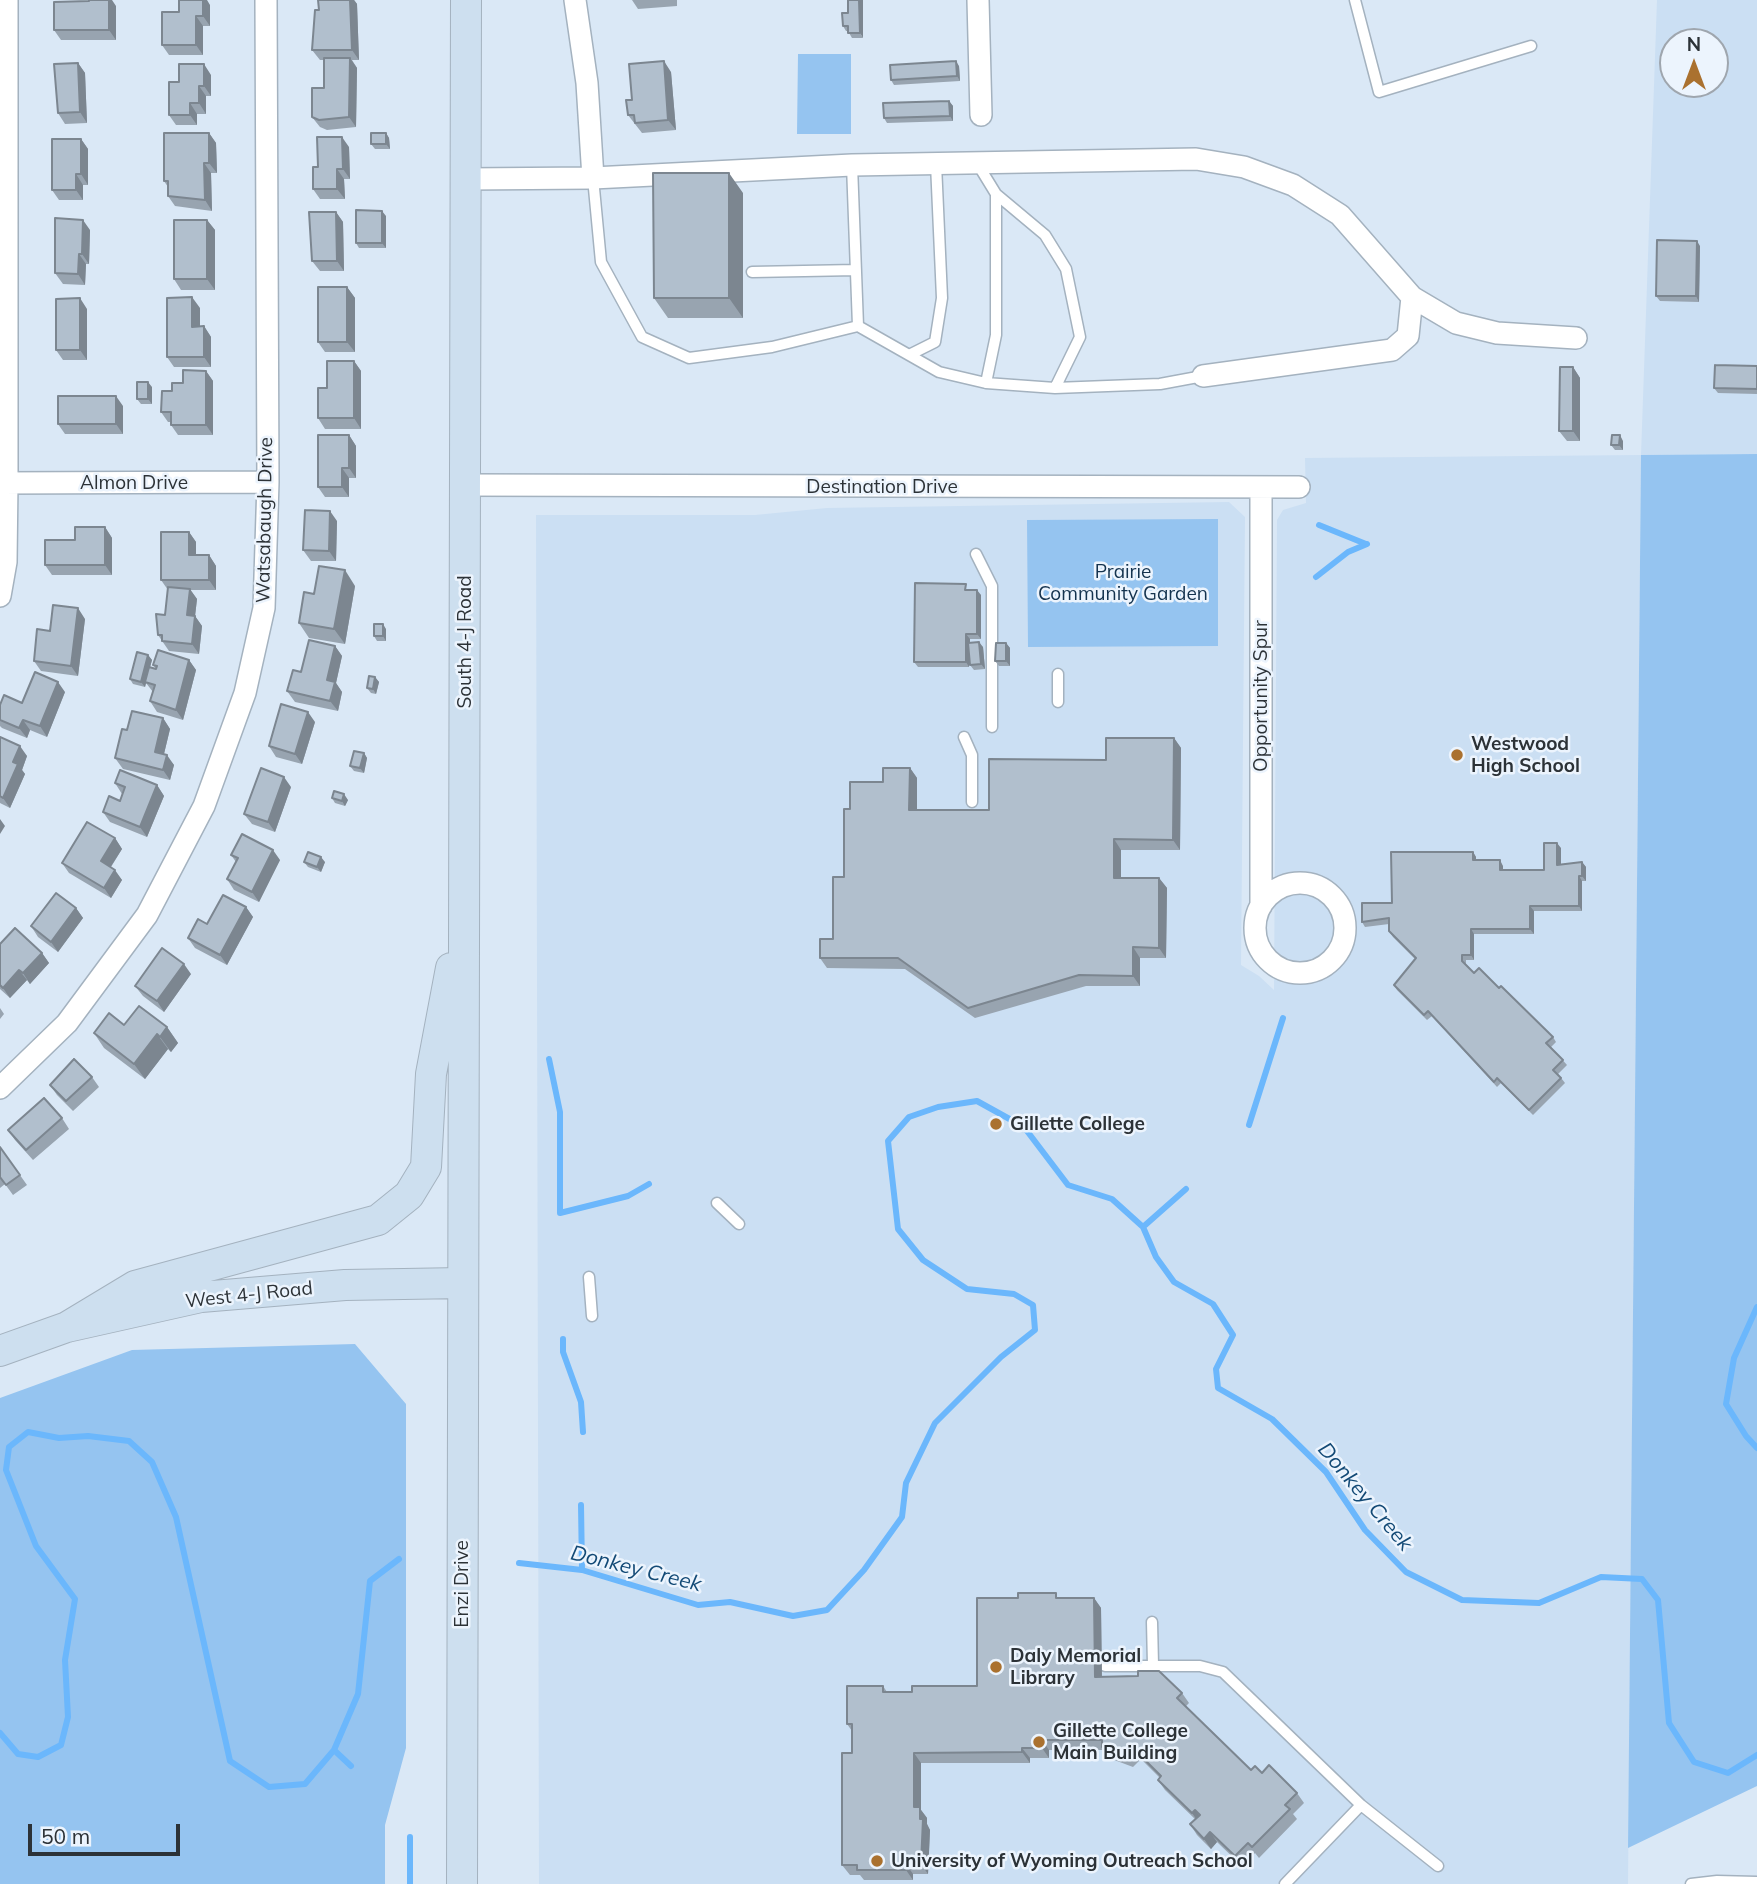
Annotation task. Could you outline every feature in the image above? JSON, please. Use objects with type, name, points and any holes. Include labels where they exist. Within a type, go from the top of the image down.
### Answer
[{"type":"main road","name":"South 4-J Road","points":[[462,1283],[466,0]]},
{"type":"main road","points":[[67,1327],[135,1286],[378,1220],[409,1195],[426,1167],[431,1074],[465,892]]},
{"type":"main road","name":"West 4-J Road","points":[[0,1351],[67,1327],[201,1297],[345,1285],[462,1283]]},
{"type":"main road","name":"Enzi Drive","points":[[462,1283],[462,1884]]},
{"type":"street","points":[[0,596],[6,562],[3,483],[7,0]]},
{"type":"street","name":"Watsabaugh Drive","points":[[0,1088],[67,1023],[147,915],[204,806],[245,693],[264,608],[268,482],[266,0]]},
{"type":"street","points":[[575,0],[587,83],[593,178]]},
{"type":"street","points":[[978,0],[981,115]]},
{"type":"street","points":[[466,179],[593,178],[852,165],[1196,159],[1244,167],[1293,185],[1340,215],[1412,298],[1456,323],[1497,333],[1576,338]]},
{"type":"street","points":[[1203,376],[1392,350],[1408,336],[1412,298]]},
{"type":"street","name":"Almon Drive","points":[[3,483],[268,482]]},
{"type":"street","name":"Destination Drive","points":[[465,485],[1299,487]]},
{"type":"street","name":"Opportunity Spur","points":[[1261,487],[1261,906],[1255,934],[1259,948],[1280,968],[1293,973],[1315,970],[1333,959],[1342,947],[1345,918],[1339,903],[1315,885],[1284,886],[1271,894],[1261,906]]},
{"type":"lane","points":[[1355,0],[1379,92],[1531,46]]},
{"type":"lane","points":[[977,163],[996,194],[1045,235],[1066,269],[1080,337],[1055,388]]},
{"type":"lane","points":[[909,355],[935,342],[942,298],[936,164]]},
{"type":"lane","points":[[852,165],[858,326]]},
{"type":"lane","points":[[593,178],[601,262],[642,337],[689,358],[772,346],[858,326],[939,372],[986,383],[1055,388],[1160,384],[1203,376]]},
{"type":"lane","points":[[986,383],[996,335],[996,194]]},
{"type":"lane","points":[[752,272],[856,270]]},
{"type":"lane","points":[[976,554],[992,586],[992,727]]},
{"type":"lane","points":[[1058,674],[1058,702]]},
{"type":"lane","points":[[964,737],[972,755],[972,802]]},
{"type":"lane","points":[[717,1203],[740,1224]]},
{"type":"lane","points":[[589,1277],[592,1316]]},
{"type":"lane","points":[[1152,1622],[1153,1665]]},
{"type":"lane","points":[[1105,1665],[1200,1666],[1223,1672],[1361,1805],[1438,1866]]},
{"type":"lane","points":[[1285,1884],[1361,1805]]},
{"type":"lane","points":[[1690,1884],[1717,1881],[1757,1882]]},
{"type":"shaded area","points":[[1657,0],[1757,0],[1757,454],[1641,455]]},
{"type":"shaded area","name":"Gillette College","points":[[1641,455],[1628,1884],[539,1884],[536,515],[755,515],[827,508],[1229,502],[1245,517],[1241,965],[1259,976],[1274,990],[1277,520],[1283,510],[1306,503],[1305,458]]},
{"type":"green space","points":[[798,54],[851,54],[851,134],[797,134]]},
{"type":"green space","points":[[1757,454],[1757,1786],[1628,1848],[1641,455]]},
{"type":"green space","name":"Prairie Community Garden","points":[[1218,519],[1218,646],[1028,647],[1027,520]]},
{"type":"green space","points":[[355,1344],[406,1404],[406,1748],[385,1825],[385,1884],[0,1884],[0,1398],[132,1350]]},
{"type":"building","points":[[109,0],[109,30],[54,30],[54,2]]},
{"type":"building","points":[[179,0],[203,0],[203,16],[196,16],[196,45],[162,45],[162,12],[179,12]]},
{"type":"building","points":[[318,0],[350,0],[352,50],[312,50],[315,10],[319,10]]},
{"type":"building","points":[[848,0],[859,0],[860,33],[848,33],[848,26],[843,26],[842,13],[848,13]]},
{"type":"building","points":[[324,58],[350,58],[349,117],[319,120],[312,117],[312,88],[324,88]]},
{"type":"building","points":[[664,61],[668,120],[635,123],[634,115],[628,115],[626,100],[632,100],[629,64]]},
{"type":"building","points":[[956,61],[957,76],[891,80],[890,65]]},
{"type":"building","points":[[78,63],[80,112],[58,113],[54,64]]},
{"type":"building","points":[[179,64],[204,64],[204,86],[199,86],[199,103],[190,103],[190,115],[169,115],[169,82],[179,82]]},
{"type":"building","points":[[949,101],[950,116],[884,118],[883,103]]},
{"type":"building","points":[[164,133],[209,133],[209,163],[204,163],[205,200],[168,196],[168,181],[164,181]]},
{"type":"building","points":[[371,133],[386,133],[386,144],[371,144]]},
{"type":"building","points":[[317,137],[342,137],[343,169],[337,169],[337,189],[313,189],[313,167],[318,167]]},
{"type":"building","points":[[52,139],[81,139],[81,174],[76,174],[76,190],[52,190]]},
{"type":"building","points":[[653,173],[729,173],[729,298],[654,298]]},
{"type":"building","points":[[356,210],[382,211],[382,243],[356,243]]},
{"type":"building","points":[[309,212],[336,212],[337,261],[312,261]]},
{"type":"building","points":[[55,218],[83,220],[82,254],[79,254],[78,274],[55,273]]},
{"type":"building","points":[[174,220],[207,220],[207,279],[174,279]]},
{"type":"building","points":[[1657,240],[1697,241],[1696,296],[1656,296]]},
{"type":"building","points":[[318,287],[347,287],[347,342],[318,342]]},
{"type":"building","points":[[192,297],[192,327],[204,326],[204,357],[167,357],[167,298]]},
{"type":"building","points":[[80,298],[80,350],[56,350],[56,299]]},
{"type":"building","points":[[327,361],[354,361],[354,418],[318,418],[318,388],[327,388]]},
{"type":"building","points":[[1715,365],[1757,366],[1757,389],[1714,388]]},
{"type":"building","points":[[1560,367],[1573,367],[1573,431],[1559,431]]},
{"type":"building","points":[[183,370],[206,371],[206,425],[171,425],[171,412],[161,412],[162,391],[172,391],[172,383],[183,383]]},
{"type":"building","points":[[137,382],[148,382],[148,399],[137,399]]},
{"type":"building","points":[[58,396],[116,396],[116,424],[58,424]]},
{"type":"building","points":[[318,435],[349,435],[349,468],[342,468],[342,487],[318,487]]},
{"type":"building","points":[[1612,435],[1620,435],[1619,445],[1611,445]]},
{"type":"building","points":[[305,510],[330,511],[329,551],[303,550]]},
{"type":"building","points":[[75,527],[105,527],[105,565],[45,565],[45,540],[75,540]]},
{"type":"building","points":[[161,532],[189,532],[189,555],[209,555],[209,580],[161,580]]},
{"type":"building","points":[[319,566],[345,570],[334,629],[299,623],[304,592],[314,594]]},
{"type":"building","points":[[915,583],[966,584],[965,590],[977,590],[977,634],[966,634],[966,662],[914,662]]},
{"type":"building","points":[[168,587],[190,589],[187,615],[195,616],[192,644],[162,641],[162,635],[158,635],[156,614],[165,615]]},
{"type":"building","points":[[53,605],[78,608],[71,666],[34,661],[37,629],[50,631]]},
{"type":"building","points":[[374,624],[383,624],[383,636],[374,636]]},
{"type":"building","points":[[309,640],[335,646],[327,680],[335,682],[330,701],[287,691],[293,670],[301,672]]},
{"type":"building","points":[[979,642],[981,664],[970,665],[968,643]]},
{"type":"building","points":[[996,643],[1006,643],[1006,661],[995,661]]},
{"type":"building","points":[[158,650],[189,660],[176,710],[150,701],[155,685],[145,682],[149,667],[156,669],[157,666],[153,665]]},
{"type":"building","points":[[137,652],[148,655],[141,682],[130,679]]},
{"type":"building","points":[[35,672],[58,682],[40,726],[23,720],[19,728],[0,720],[0,705],[4,695],[22,703]]},
{"type":"building","points":[[369,676],[375,677],[373,689],[367,688]]},
{"type":"building","points":[[281,704],[308,712],[295,754],[269,746]]},
{"type":"building","points":[[132,711],[163,718],[155,752],[167,755],[163,770],[115,758],[122,729],[127,730]]},
{"type":"building","points":[[0,737],[20,746],[13,762],[18,764],[3,798],[0,796]]},
{"type":"building","points":[[1106,738],[1174,738],[1173,840],[1114,839],[1114,878],[1159,878],[1159,948],[1133,947],[1133,976],[1079,975],[968,1008],[898,958],[820,958],[820,939],[833,939],[833,877],[844,877],[844,809],[850,809],[850,782],[883,782],[883,768],[910,768],[909,810],[989,810],[989,759],[1106,760]]},
{"type":"building","points":[[354,751],[364,753],[360,768],[350,766]]},
{"type":"building","points":[[261,768],[284,777],[268,822],[244,814]]},
{"type":"building","points":[[120,770],[157,785],[140,827],[103,812],[109,796],[120,801],[125,787],[115,783]]},
{"type":"building","points":[[334,791],[344,794],[342,801],[332,798]]},
{"type":"building","points":[[87,822],[115,838],[101,861],[115,870],[104,888],[62,863]]},
{"type":"building","points":[[242,834],[273,850],[252,892],[227,879],[238,858],[231,855]]},
{"type":"building","points":[[1544,843],[1557,843],[1557,865],[1582,862],[1579,906],[1530,906],[1530,929],[1471,929],[1471,955],[1462,955],[1462,961],[1474,973],[1479,968],[1553,1037],[1546,1043],[1563,1060],[1553,1070],[1561,1078],[1529,1110],[1497,1078],[1494,1082],[1428,1011],[1424,1015],[1394,985],[1416,958],[1389,931],[1389,918],[1362,922],[1362,903],[1392,903],[1391,852],[1473,852],[1473,860],[1500,860],[1500,870],[1544,870]]},
{"type":"building","points":[[308,852],[321,857],[317,867],[304,862]]},
{"type":"building","points":[[56,893],[76,908],[51,942],[31,926]]},
{"type":"building","points":[[223,895],[246,907],[220,955],[188,938],[198,919],[207,924]]},
{"type":"building","points":[[15,928],[42,953],[23,973],[19,970],[3,988],[0,985],[0,944]]},
{"type":"building","points":[[162,948],[184,964],[157,1001],[135,986]]},
{"type":"building","points":[[139,1006],[167,1027],[160,1037],[157,1034],[134,1064],[94,1033],[109,1013],[124,1025]]},
{"type":"building","points":[[74,1059],[92,1077],[66,1101],[50,1085]]},
{"type":"building","points":[[44,1098],[62,1118],[26,1150],[8,1130]]},
{"type":"building","points":[[0,1147],[20,1175],[6,1185],[0,1177]]},
{"type":"building","name":"Gillette College Main Building","points":[[1018,1593],[1056,1593],[1056,1598],[1094,1598],[1095,1677],[1138,1676],[1138,1671],[1159,1671],[1182,1693],[1177,1698],[1251,1770],[1255,1766],[1262,1773],[1269,1765],[1297,1793],[1285,1805],[1290,1809],[1252,1847],[1248,1843],[1235,1856],[1210,1832],[1204,1839],[1190,1824],[1200,1815],[1195,1810],[1192,1813],[1158,1780],[1161,1776],[1134,1749],[1126,1757],[1102,1747],[1102,1740],[1042,1740],[1042,1748],[1022,1748],[1022,1752],[914,1753],[914,1807],[920,1807],[920,1819],[923,1819],[921,1864],[906,1864],[906,1870],[857,1870],[857,1865],[842,1865],[842,1753],[852,1753],[852,1724],[847,1724],[847,1686],[883,1686],[883,1692],[912,1692],[912,1686],[977,1686],[977,1598],[1018,1598]]},
{"type":"waterway","points":[[1319,525],[1366,544]]},
{"type":"waterway","points":[[1316,577],[1348,552],[1367,544]]},
{"type":"waterway","points":[[1249,1125],[1283,1018]]},
{"type":"waterway","points":[[549,1059],[560,1112],[560,1213],[628,1196],[649,1184]]},
{"type":"waterway","name":"Donkey Creek","points":[[519,1563],[582,1570],[698,1605],[730,1602],[793,1616],[827,1610],[864,1570],[902,1517],[906,1483],[935,1423],[1001,1357],[1035,1330],[1033,1305],[1014,1294],[967,1289],[923,1260],[898,1229],[888,1141],[909,1117],[938,1107],[977,1101],[1024,1127],[1068,1185],[1112,1199],[1143,1227],[1156,1257],[1174,1282],[1213,1304],[1233,1335],[1216,1369],[1218,1388],[1272,1419],[1326,1472],[1365,1530],[1406,1572],[1462,1600],[1539,1603],[1601,1577],[1642,1579],[1658,1600],[1669,1723],[1694,1762],[1728,1773],[1757,1755]]},
{"type":"waterway","points":[[1143,1227],[1186,1189]]},
{"type":"waterway","name":"Donkey Creek","points":[[1757,1307],[1734,1358],[1726,1404],[1757,1448]]},
{"type":"waterway","points":[[563,1339],[563,1352],[581,1402],[583,1432]]},
{"type":"waterway","name":"Donkey Creek","points":[[0,1733],[18,1754],[38,1757],[61,1745],[68,1717],[65,1660],[75,1599],[36,1546],[6,1470],[9,1447],[28,1432],[59,1438],[88,1436],[129,1441],[152,1462],[176,1517],[230,1761],[269,1787],[305,1784],[334,1750],[358,1694],[370,1581],[399,1559]]},
{"type":"waterway","points":[[581,1505],[582,1570]]},
{"type":"waterway","points":[[334,1750],[351,1766]]},
{"type":"waterway","points":[[410,1837],[410,1884]]},
{"type":"place","name":"Westwood High School","points":[[1457,755]]},
{"type":"place","name":"Gillette College","points":[[996,1124]]},
{"type":"place","name":"Daly Memorial Library","points":[[996,1667]]},
{"type":"place","name":"Gillette College Main Building","points":[[1039,1742]]},
{"type":"place","name":"University of Wyoming Outreach School","points":[[877,1861]]}]
